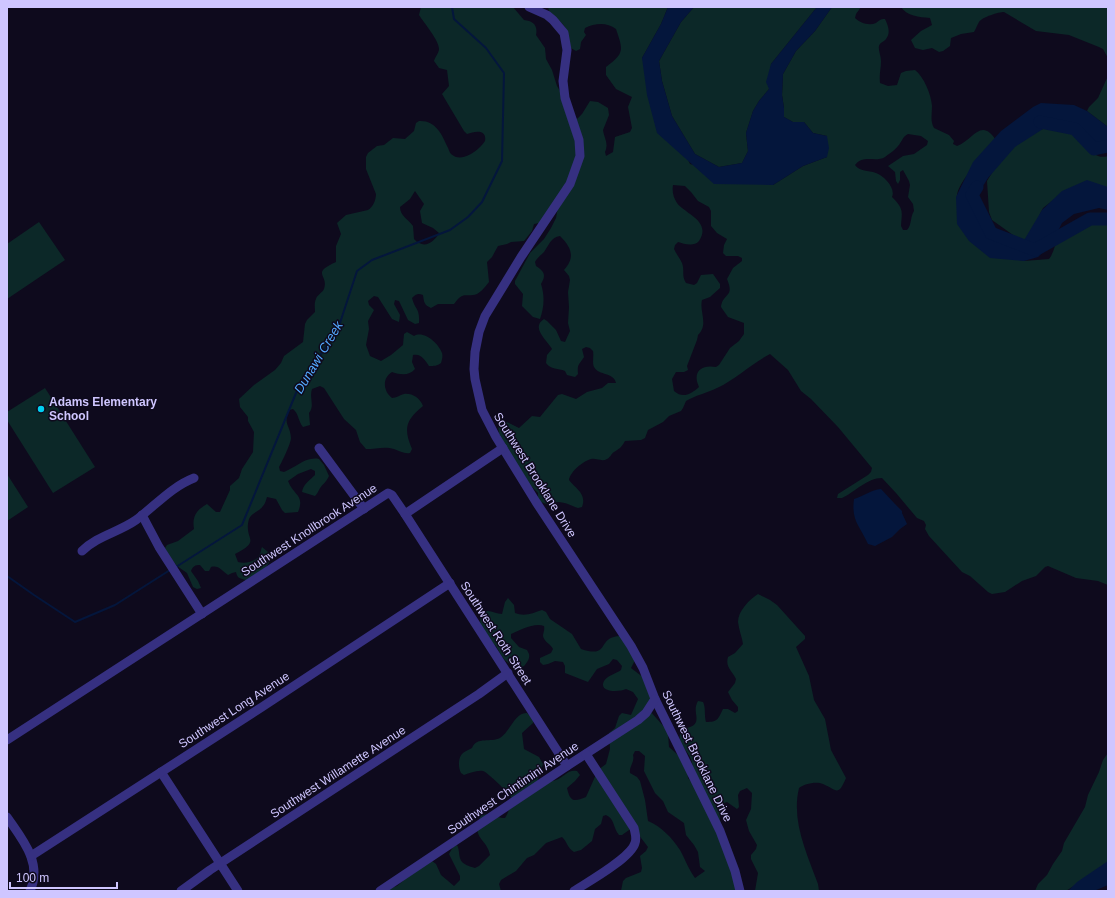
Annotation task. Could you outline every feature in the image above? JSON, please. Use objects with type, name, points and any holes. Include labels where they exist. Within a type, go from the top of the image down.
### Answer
[{"type":"street","name":"Southwest Brooklane Drive","points":[[529,7],[553,20],[564,33],[567,50],[563,81],[565,98],[579,140],[580,156],[570,184],[515,268],[486,316],[479,332],[475,352],[474,369],[478,397],[482,410],[503,448],[643,668],[655,699],[720,831],[735,871],[740,891]]},
{"type":"street","points":[[319,448],[364,509]]},
{"type":"street","points":[[405,514],[503,448]]},
{"type":"street","points":[[82,551],[93,542],[135,521],[177,487],[194,478]]},
{"type":"street","name":"Southwest Knollbrook Avenue","points":[[7,740],[128,663],[385,494],[390,494],[405,514]]},
{"type":"street","name":"Southwest Roth Street","points":[[405,514],[567,766]]},
{"type":"street","points":[[142,515],[159,548],[202,614]]},
{"type":"street","name":"Southwest Long Avenue","points":[[31,856],[450,583]]},
{"type":"street","name":"Southwest Willamette Avenue","points":[[181,891],[220,863],[479,694],[508,673]]},
{"type":"street","name":"Southwest Chintimini Avenue","points":[[380,891],[638,720],[646,713],[655,699]]},
{"type":"street","points":[[574,891],[629,854],[636,840],[634,828],[586,754]]},
{"type":"street","points":[[161,772],[238,891]]},
{"type":"street","points":[[7,817],[31,856],[35,870],[30,891]]},
{"type":"green space","points":[[421,7],[513,7],[524,20],[530,21],[534,24],[536,35],[545,48],[546,59],[552,70],[557,86],[577,119],[590,101],[598,102],[608,108],[609,115],[603,130],[606,143],[606,156],[613,152],[615,137],[630,132],[632,128],[628,107],[632,97],[616,89],[606,75],[606,67],[617,58],[621,51],[616,29],[605,24],[593,25],[585,28],[584,32],[586,35],[581,42],[580,49],[576,51],[569,47],[564,32],[566,29],[562,23],[551,14],[548,7],[668,7],[661,24],[642,58],[690,164],[773,185],[803,166],[827,157],[827,136],[813,133],[804,122],[793,122],[784,117],[782,95],[783,74],[796,51],[815,31],[832,7],[861,7],[855,18],[865,24],[873,24],[881,19],[885,19],[889,32],[888,37],[879,46],[881,61],[880,83],[888,86],[897,85],[901,73],[915,70],[924,81],[929,91],[934,128],[949,135],[954,141],[953,144],[957,146],[982,130],[987,131],[992,135],[998,143],[966,177],[957,193],[957,200],[1006,257],[1024,261],[1049,259],[1059,236],[1063,232],[1082,223],[1108,216],[1108,585],[1098,581],[1076,578],[1048,566],[1036,576],[1022,581],[1005,592],[992,594],[970,576],[962,572],[929,536],[925,529],[926,525],[924,521],[917,518],[882,478],[871,480],[842,498],[837,498],[838,494],[868,475],[872,468],[838,427],[811,399],[801,391],[788,370],[770,354],[724,384],[686,401],[681,411],[669,416],[663,422],[648,430],[645,438],[641,440],[625,441],[620,448],[605,460],[591,459],[581,464],[574,470],[569,480],[582,495],[582,507],[578,508],[561,502],[547,504],[538,501],[538,493],[523,478],[499,435],[498,423],[505,421],[519,428],[532,416],[540,417],[558,395],[562,394],[576,399],[587,392],[602,388],[608,383],[616,383],[615,380],[609,375],[596,370],[593,364],[593,351],[590,348],[586,347],[582,349],[584,357],[579,365],[578,374],[575,377],[567,375],[565,371],[552,368],[546,363],[547,355],[552,349],[539,330],[540,323],[544,319],[547,321],[556,330],[561,341],[565,342],[570,331],[568,323],[568,292],[570,280],[569,276],[564,270],[570,261],[571,252],[567,244],[560,236],[552,240],[535,262],[536,266],[544,274],[541,284],[544,302],[540,319],[533,317],[522,306],[523,294],[515,284],[515,281],[530,253],[544,239],[551,228],[556,218],[558,207],[539,223],[534,224],[532,231],[524,241],[511,242],[498,246],[492,257],[487,262],[489,282],[479,293],[460,297],[454,304],[438,304],[431,308],[425,303],[423,295],[418,294],[412,298],[418,312],[419,323],[415,324],[408,320],[399,301],[395,300],[394,304],[400,315],[399,322],[392,319],[378,297],[374,296],[368,301],[369,305],[374,310],[368,321],[369,329],[366,345],[370,356],[381,361],[391,355],[403,345],[404,334],[407,332],[414,336],[422,335],[431,339],[442,353],[441,363],[432,366],[429,366],[421,356],[413,355],[412,362],[415,369],[413,371],[405,374],[392,372],[385,381],[385,388],[392,398],[404,394],[410,394],[418,398],[422,403],[423,406],[413,416],[408,425],[407,430],[409,442],[412,449],[410,453],[404,453],[387,448],[366,449],[360,442],[356,430],[344,419],[324,388],[320,386],[312,389],[312,408],[309,413],[310,425],[303,427],[295,411],[293,409],[289,410],[287,422],[291,440],[279,467],[280,471],[284,472],[310,459],[319,459],[324,465],[329,476],[328,478],[315,496],[302,492],[305,484],[315,475],[315,471],[311,469],[298,474],[288,481],[298,496],[300,502],[298,512],[285,513],[276,499],[267,497],[262,508],[250,517],[248,531],[250,542],[248,546],[235,554],[238,562],[244,563],[256,559],[260,554],[262,547],[268,552],[271,559],[270,562],[257,577],[252,580],[241,579],[237,576],[236,572],[228,575],[216,567],[211,567],[209,571],[205,571],[200,565],[197,565],[193,567],[191,571],[201,588],[197,589],[193,587],[187,573],[177,566],[165,548],[167,545],[178,541],[194,529],[194,517],[203,506],[207,504],[216,512],[220,512],[230,490],[230,486],[239,478],[242,469],[253,452],[254,432],[248,421],[248,417],[240,407],[239,399],[254,385],[275,370],[281,363],[284,356],[303,342],[305,324],[315,312],[315,301],[317,296],[324,289],[325,284],[322,272],[328,266],[336,262],[336,246],[341,234],[337,223],[346,215],[368,210],[375,201],[376,194],[366,169],[366,157],[368,153],[377,146],[384,145],[393,138],[405,139],[414,131],[416,123],[419,121],[425,121],[434,125],[443,137],[450,153],[455,157],[465,157],[470,155],[475,152],[485,141],[484,134],[480,132],[467,134],[464,131],[442,94],[449,86],[447,70],[439,68],[434,61],[439,50],[438,45],[434,36],[419,15]],"holes":[[[908,134],[921,136],[928,141],[927,145],[914,154],[903,156],[888,166],[895,172],[896,181],[898,184],[900,180],[900,172],[903,170],[910,185],[908,197],[913,204],[914,211],[909,228],[907,230],[903,230],[901,226],[901,210],[899,204],[892,197],[893,194],[891,186],[879,175],[862,170],[855,165],[862,160],[881,159],[885,157],[895,149]],[[673,185],[685,186],[698,201],[709,207],[711,211],[711,226],[717,233],[727,239],[724,245],[723,253],[726,256],[738,256],[742,258],[742,261],[733,268],[727,279],[730,289],[722,302],[721,307],[728,317],[744,323],[744,334],[739,341],[730,348],[719,365],[716,367],[711,366],[699,370],[697,373],[697,382],[699,387],[687,395],[681,395],[674,391],[672,379],[676,372],[684,372],[688,370],[687,366],[698,335],[703,327],[702,300],[710,297],[720,288],[720,284],[713,274],[701,275],[697,283],[694,285],[686,283],[683,275],[683,266],[674,249],[675,245],[678,242],[683,244],[697,243],[702,234],[702,228],[700,223],[677,203],[673,192]],[[415,191],[424,204],[420,211],[422,223],[433,228],[439,233],[437,237],[428,244],[421,244],[414,239],[413,226],[401,213],[400,207],[410,199]]]},
{"type":"green space","points":[[694,7],[817,7],[771,64],[769,89],[753,111],[746,133],[748,151],[742,163],[719,167],[695,154],[672,116],[662,81],[659,61],[681,22]]},
{"type":"green space","points":[[901,7],[1108,7],[1108,58],[1103,49],[1099,47],[1069,35],[1036,31],[1004,12],[983,18],[978,23],[974,32],[961,34],[951,38],[950,46],[943,51],[939,52],[932,48],[923,50],[915,48],[911,40],[921,31],[932,25],[930,18],[910,14]]},
{"type":"green space","points":[[1108,76],[1108,127],[1087,111],[1098,98]]},
{"type":"green space","points":[[1050,126],[1064,128],[1074,132],[1094,154],[1103,157],[1108,156],[1108,187],[1052,201],[1043,208],[1039,216],[1042,228],[1023,242],[992,220],[989,212],[987,181],[1011,142]]},
{"type":"green space","points":[[39,222],[65,260],[7,299],[7,244]]},
{"type":"green space","points":[[45,388],[95,467],[53,493],[7,420],[7,412]]},
{"type":"green space","points":[[7,474],[28,507],[7,521]]},
{"type":"green space","points":[[758,594],[777,605],[805,636],[805,639],[796,647],[809,676],[814,700],[825,719],[831,750],[846,778],[839,790],[834,790],[823,784],[817,783],[807,784],[799,788],[797,813],[801,837],[818,884],[819,891],[755,891],[758,873],[751,859],[751,855],[756,849],[757,845],[749,831],[746,820],[751,809],[752,793],[747,788],[740,791],[738,795],[739,807],[737,809],[727,802],[720,805],[720,820],[741,891],[621,891],[623,881],[626,878],[641,872],[642,868],[640,856],[648,847],[632,828],[622,835],[619,835],[611,819],[606,815],[603,816],[601,824],[595,829],[592,841],[581,850],[574,852],[570,849],[562,837],[546,843],[534,855],[527,858],[516,871],[501,880],[499,884],[501,891],[382,891],[397,886],[411,871],[432,861],[436,864],[441,875],[454,886],[460,880],[460,876],[449,854],[453,847],[457,845],[462,862],[475,868],[490,855],[486,845],[478,834],[478,823],[481,815],[484,814],[505,818],[510,808],[511,797],[493,778],[483,771],[464,775],[461,773],[459,765],[460,757],[463,753],[472,748],[474,744],[481,741],[500,738],[519,716],[527,713],[533,719],[533,723],[522,733],[524,749],[539,757],[543,764],[537,782],[555,781],[571,771],[577,771],[580,775],[567,788],[571,798],[573,800],[578,800],[586,797],[598,770],[606,764],[610,749],[609,733],[615,728],[619,716],[622,713],[631,715],[638,699],[633,692],[626,689],[610,691],[604,688],[603,685],[605,679],[621,670],[622,666],[617,660],[613,659],[609,664],[597,669],[588,682],[565,673],[565,666],[563,662],[555,661],[543,665],[540,662],[540,658],[551,653],[553,649],[543,636],[544,626],[536,625],[511,634],[511,638],[519,647],[527,650],[529,654],[525,665],[516,667],[505,660],[496,646],[486,638],[482,632],[480,622],[483,612],[488,611],[502,614],[505,602],[508,598],[514,605],[515,613],[526,615],[542,610],[546,612],[550,619],[572,634],[581,649],[590,651],[600,650],[608,640],[613,637],[620,636],[635,660],[631,668],[644,678],[652,689],[649,710],[666,729],[669,747],[687,763],[688,778],[694,785],[693,767],[688,754],[682,745],[680,739],[681,732],[682,730],[695,724],[696,707],[698,701],[703,702],[704,704],[706,722],[715,721],[723,709],[728,709],[735,713],[738,711],[738,707],[728,692],[735,683],[736,679],[727,664],[727,660],[728,657],[735,653],[743,644],[738,625],[738,618],[745,606]],"holes":[[[635,751],[639,751],[645,756],[644,771],[655,793],[663,801],[668,812],[684,823],[686,835],[698,852],[700,867],[705,871],[695,878],[680,850],[673,841],[662,829],[648,821],[640,781],[637,777],[630,773],[633,755]]]},
{"type":"green space","points":[[1108,753],[1108,874],[1087,877],[1066,891],[1035,891],[1038,884],[1047,875],[1062,851],[1064,843],[1085,807],[1088,795],[1103,760]]},
{"type":"water","points":[[668,7],[694,7],[681,22],[659,61],[662,81],[672,116],[695,154],[719,167],[742,163],[748,151],[746,133],[753,111],[769,89],[766,82],[771,64],[817,7],[832,7],[815,31],[796,51],[783,74],[782,95],[784,117],[793,122],[804,122],[813,133],[827,136],[829,148],[827,157],[803,166],[773,185],[714,184],[657,133],[647,95],[642,58],[661,24]]},
{"type":"water","points":[[1041,103],[1074,105],[1087,111],[1108,127],[1108,150],[1098,149],[1079,132],[1063,123],[1043,129],[1015,147],[988,178],[978,194],[976,204],[985,228],[997,241],[1010,245],[1023,242],[1042,210],[1062,191],[1087,180],[1108,187],[1108,210],[1099,208],[1074,214],[1062,223],[1052,243],[1038,257],[1024,261],[990,258],[969,241],[957,224],[956,197],[973,162],[1001,131],[1033,107]]},
{"type":"water","points":[[881,489],[902,511],[907,524],[892,537],[875,546],[868,544],[857,523],[853,507],[854,499]]},
{"type":"water","points":[[1108,861],[1108,885],[1094,891],[1068,891],[1077,882]]},
{"type":"waterway","name":"Dunawi Creek","points":[[176,567],[242,525],[296,393],[339,326],[357,271],[372,260],[450,230],[468,217],[482,202],[502,161],[504,73],[486,48],[454,19],[452,7]]},
{"type":"waterway","points":[[1040,122],[1075,129],[1094,149],[1108,146]]},
{"type":"waterway","points":[[977,187],[972,195],[991,233],[1035,250],[1090,219],[1108,219]]},
{"type":"waterway","name":"Dunawi Creek","points":[[7,576],[75,622],[115,605],[170,570]]},
{"type":"place","name":"Adams Elementary School","points":[[41,409]]}]
